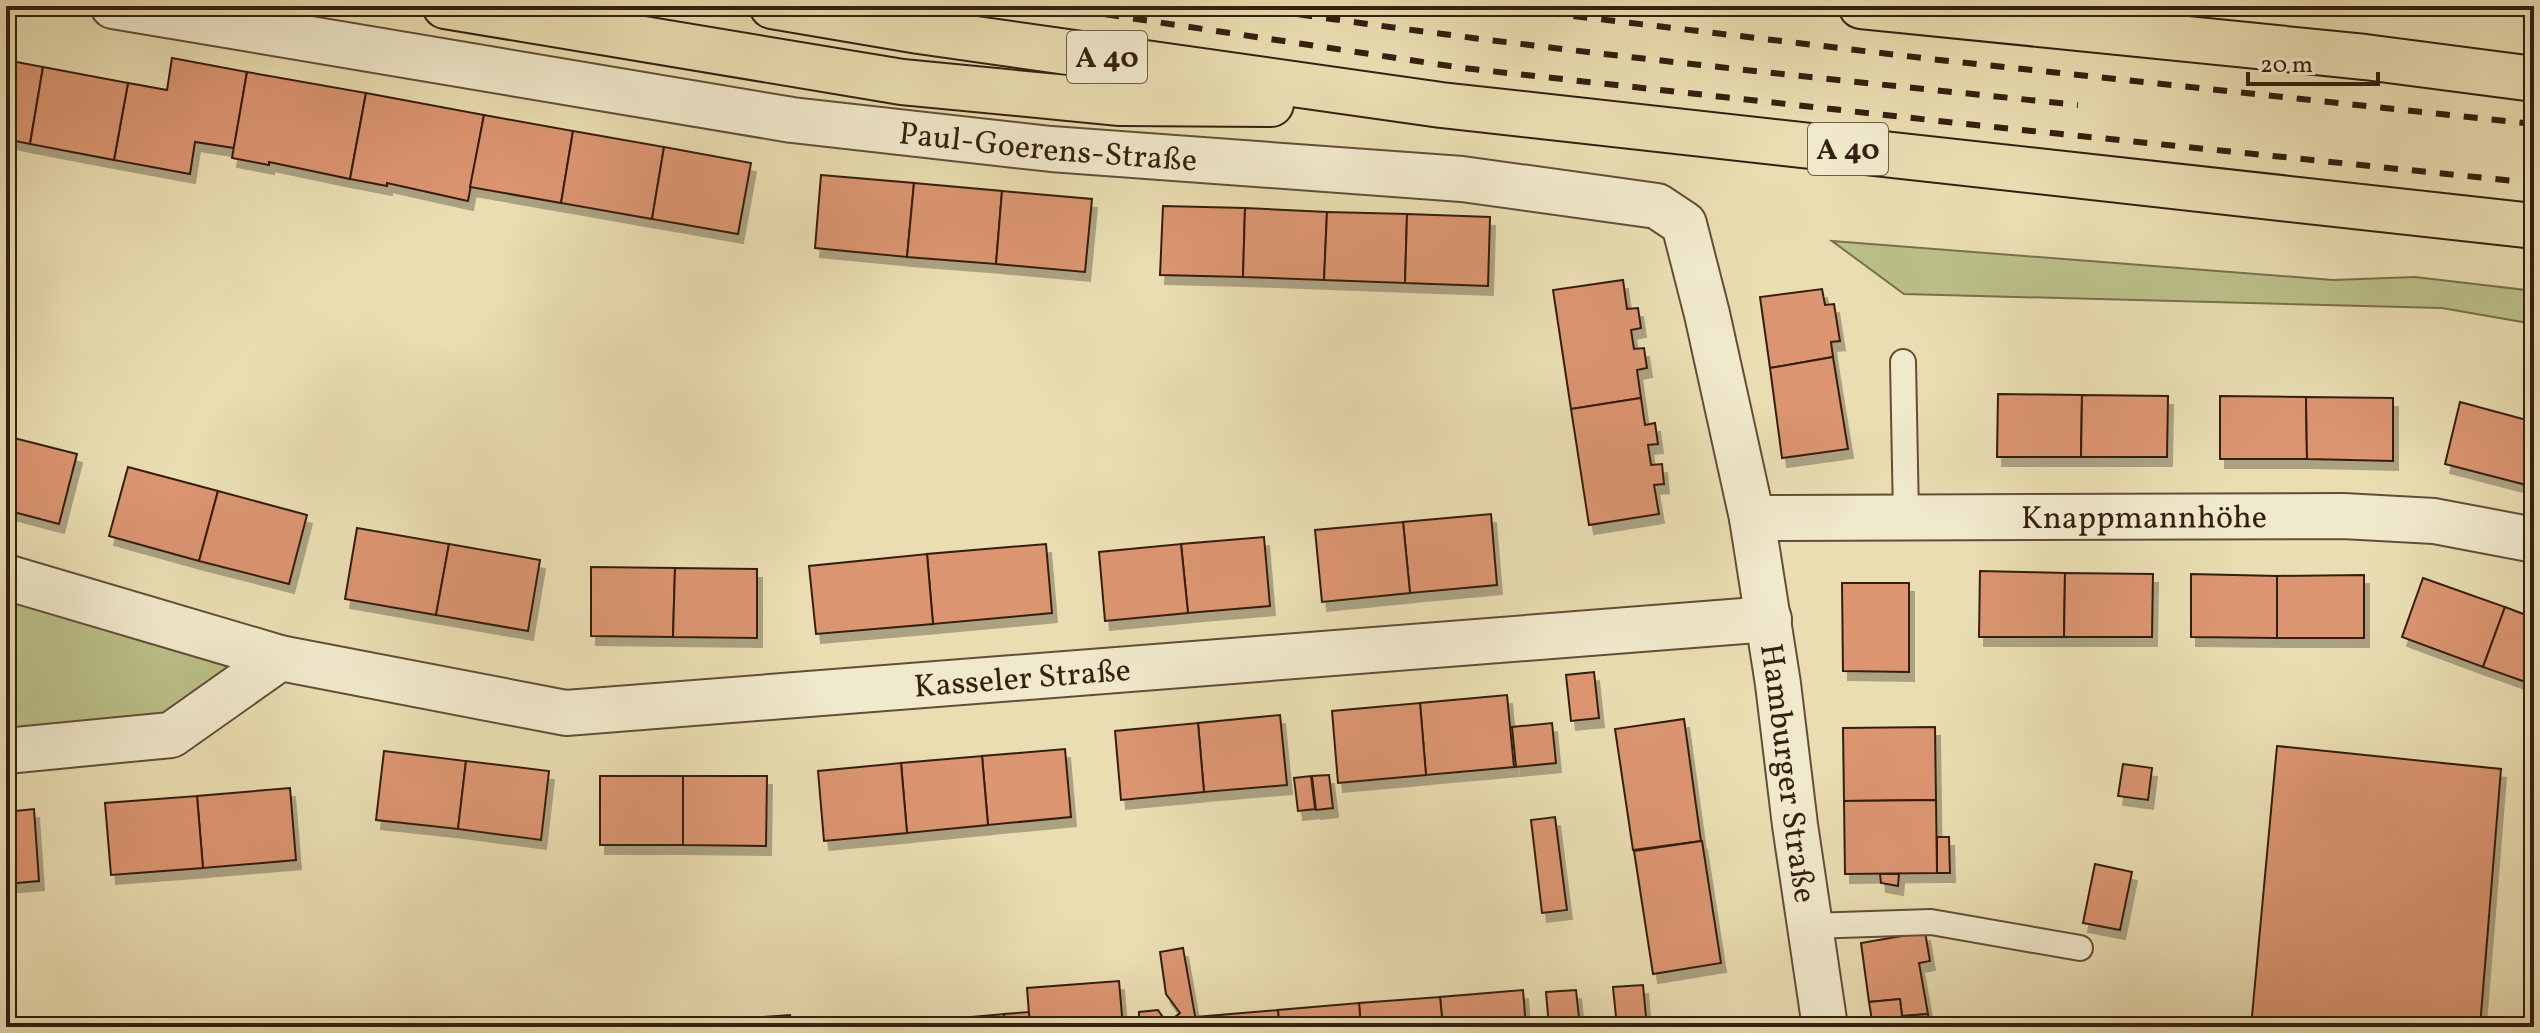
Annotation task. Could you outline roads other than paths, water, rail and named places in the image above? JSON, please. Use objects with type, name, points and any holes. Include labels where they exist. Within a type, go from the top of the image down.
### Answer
[{"type":"highway","points":[[445,6],[902,82],[1120,103],[1441,105]]},
{"type":"highway","name":"A 40","points":[[772,6],[919,31],[1441,105],[2534,226]]},
{"type":"highway","points":[[1861,6],[2365,57],[2534,79]]},
{"type":"street","name":"Paul-Goerens-Straße","points":[[113,6],[792,120],[1051,149],[1462,179],[1657,206],[1684,224],[1752,518]]},
{"type":"street","name":"Knappmannhöhe","points":[[1752,518],[2343,516],[2434,521],[2534,540]]},
{"type":"street","name":"Hamburger Straße","points":[[1752,518],[1769,619],[1825,1027]]},
{"type":"street","name":"Kasseler Straße","points":[[6,577],[280,658],[566,713],[1769,619]]},
{"type":"street","points":[[6,751],[171,735],[280,658]]},
{"type":"lane","points":[[1903,362],[1906,516]]},
{"type":"lane","points":[[1810,926],[1931,922],[2080,948]]},
{"type":"railway","points":[[1050,6],[1463,68],[2534,183]]},
{"type":"railway","points":[[1243,6],[1555,48],[2078,105]]},
{"type":"railway","points":[[1490,6],[1931,59],[2534,124]]}]
